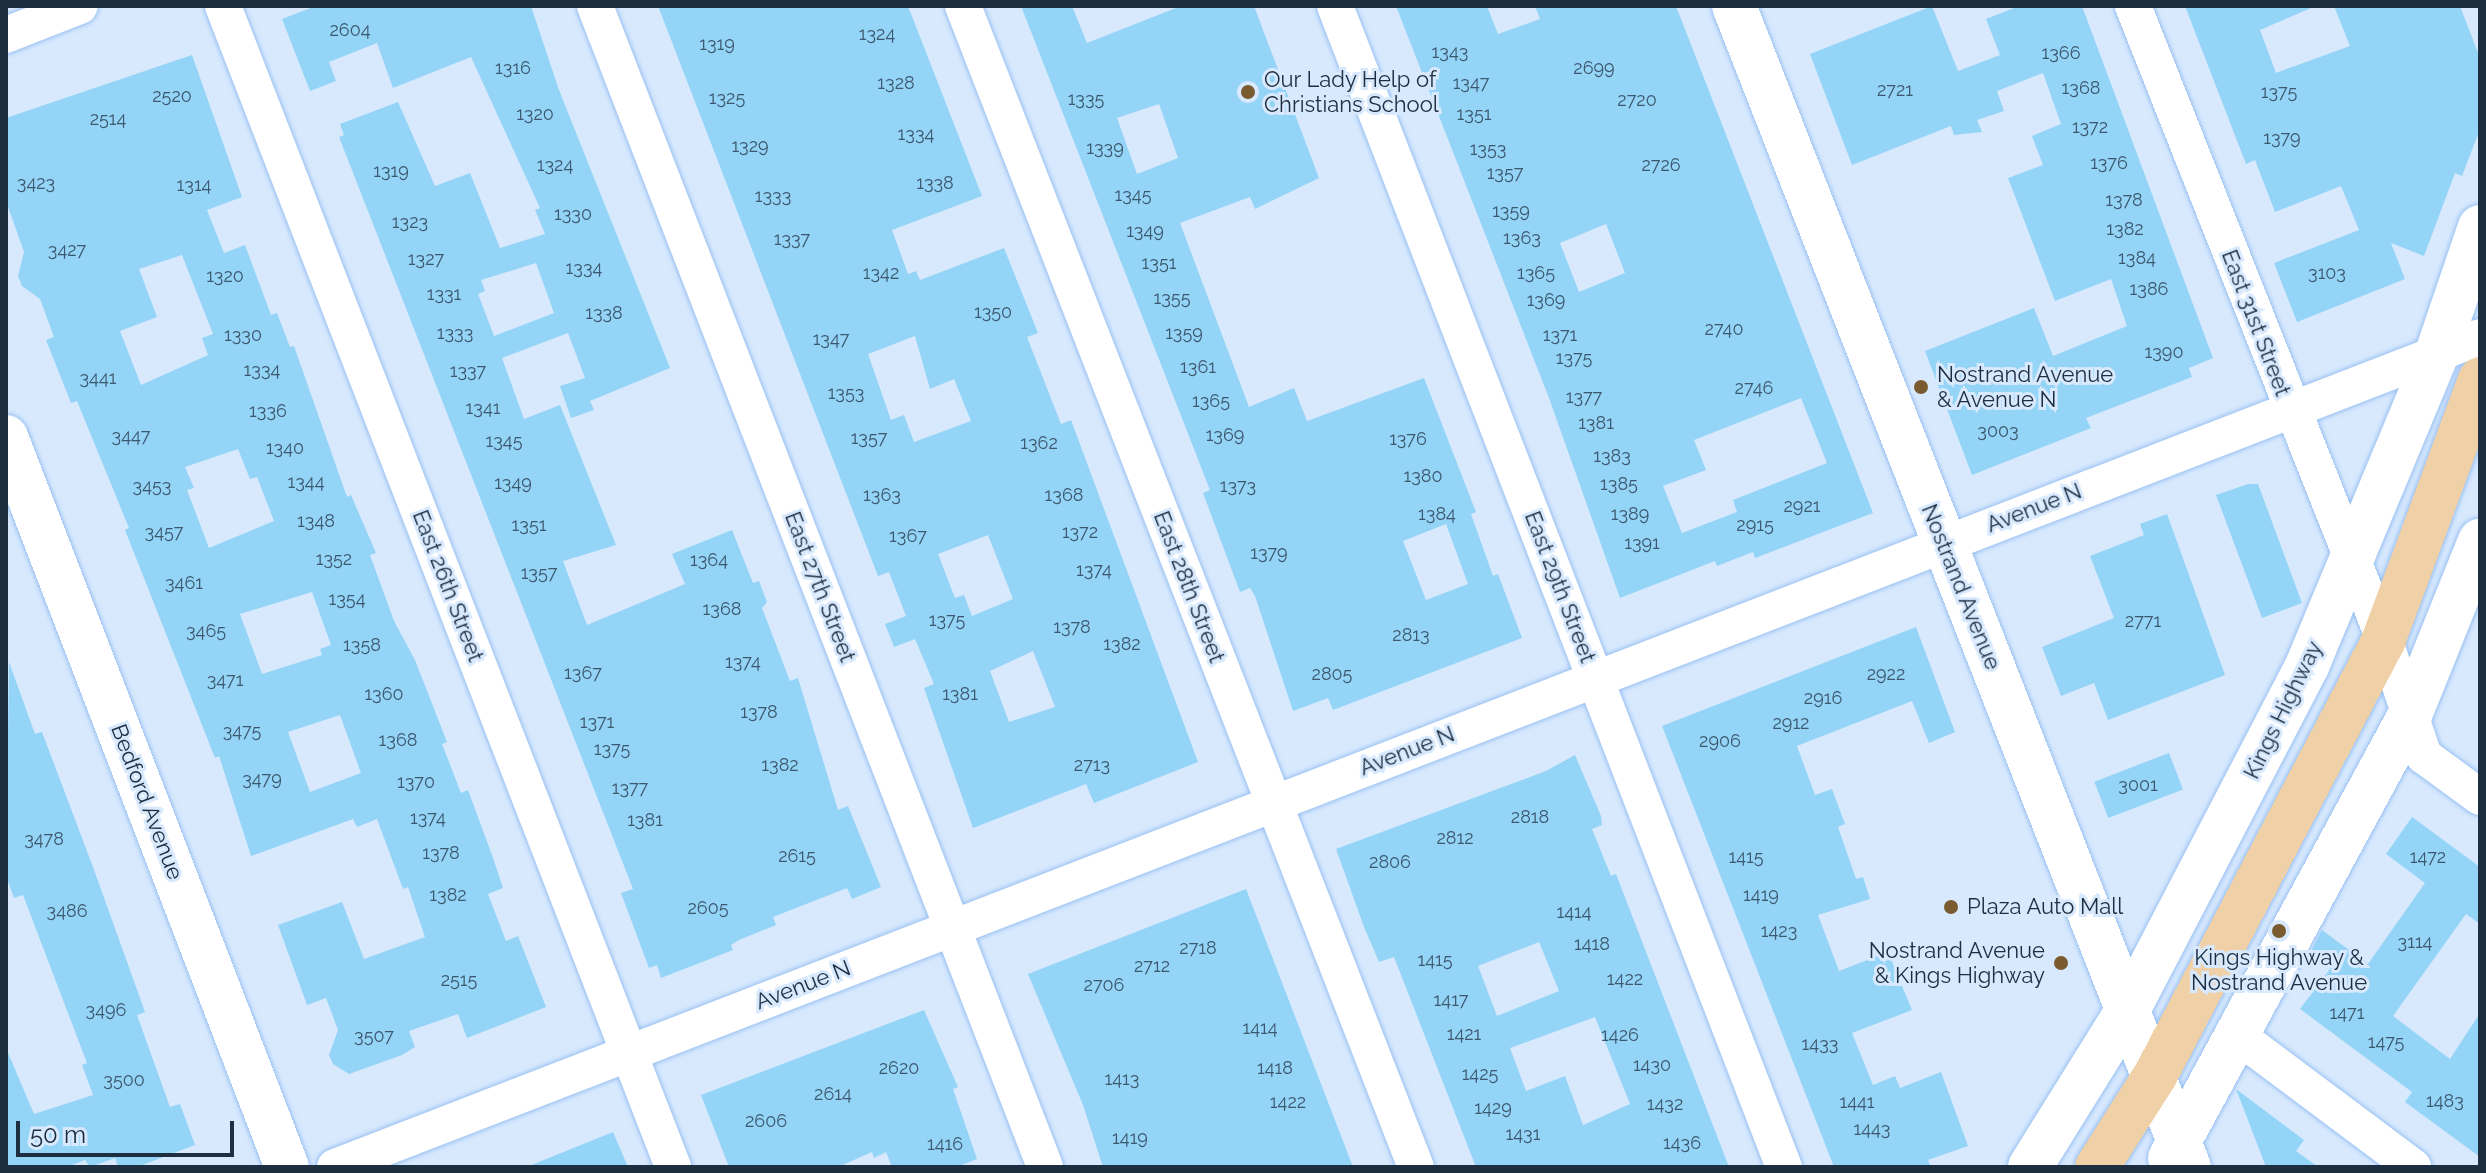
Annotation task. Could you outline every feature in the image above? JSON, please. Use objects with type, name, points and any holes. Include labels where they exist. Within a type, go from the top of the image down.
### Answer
[{"type":"main road","name":"Nostrand Avenue","points":[[1734,6],[1943,544],[2156,1074],[2178,1158]]},
{"type":"main road","name":"Kings Highway","points":[[2030,1167],[2129,1008],[2307,666],[2437,353],[2480,227]]},
{"type":"main road","points":[[2097,1167],[2156,1074],[2384,639],[2480,379]]},
{"type":"main road","name":"Bedford Avenue","points":[[6,437],[287,1167]]},
{"type":"main road","points":[[2178,1158],[2238,1036],[2410,715],[2480,541]]},
{"type":"street","points":[[6,35],[80,6]]},
{"type":"street","name":"East 26th Street","points":[[223,6],[673,1167]]},
{"type":"street","name":"East 27th Street","points":[[595,6],[1045,1167]]},
{"type":"street","name":"East 28th Street","points":[[963,6],[1416,1167]]},
{"type":"street","name":"East 29th Street","points":[[1335,6],[1784,1167]]},
{"type":"street","name":"East 31st Street","points":[[2133,6],[2289,408],[2384,639],[2424,756],[2480,797]]},
{"type":"street","name":"Avenue N","points":[[335,1167],[2289,408],[2480,337]]},
{"type":"street","points":[[2238,1036],[2413,1167]]},
{"type":"building","points":[[316,6],[531,6],[559,90],[670,368],[590,401],[594,410],[571,418],[560,386],[585,378],[568,333],[502,358],[524,419],[560,405],[616,545],[563,561],[587,625],[685,584],[672,554],[732,530],[753,583],[759,581],[767,602],[762,608],[790,681],[798,678],[838,810],[848,806],[881,887],[852,899],[847,888],[773,917],[776,925],[739,940],[731,945],[733,950],[661,978],[657,965],[649,968],[621,893],[633,889],[339,137],[344,135],[340,124],[398,102],[435,186],[470,173],[500,248],[545,234],[535,210],[540,208],[471,57],[393,88],[377,43],[329,62],[336,81],[310,91],[282,19]],"holes":[[[536,263],[554,313],[494,336],[478,294],[485,291],[481,280]]]},
{"type":"building","points":[[658,6],[908,6],[982,196],[892,230],[908,274],[916,271],[920,280],[1004,248],[1038,333],[1027,337],[1061,424],[1071,420],[1198,762],[1094,803],[1086,784],[973,828],[924,688],[934,684],[915,639],[894,647],[885,624],[906,616],[889,572],[878,576]],"holes":[[[915,336],[930,389],[954,379],[971,421],[914,442],[904,415],[891,420],[868,354]],[[988,535],[1013,599],[972,616],[964,595],[955,598],[938,554]],[[1033,651],[1055,707],[1009,722],[990,671]]]},
{"type":"building","points":[[1021,6],[1072,6],[1087,43],[1181,6],[1254,6],[1319,178],[1255,209],[1250,197],[1180,223],[1249,407],[1294,388],[1307,421],[1424,378],[1476,512],[1471,514],[1493,576],[1498,574],[1522,638],[1333,710],[1328,698],[1293,711],[1255,596],[1250,588],[1240,592],[1203,493],[1210,490]],"holes":[[[1159,104],[1178,158],[1137,174],[1117,118]],[[1446,524],[1468,584],[1426,600],[1403,541]]]},
{"type":"building","points":[[1396,6],[1487,6],[1498,34],[1540,19],[1535,6],[1676,6],[1873,513],[1755,558],[1753,552],[1717,566],[1715,561],[1620,598],[1549,398]],"holes":[[[1606,224],[1625,273],[1579,292],[1560,243]],[[1801,398],[1827,463],[1733,500],[1737,512],[1682,533],[1663,486],[1706,470],[1694,440]]]},
{"type":"building","points":[[1932,6],[1958,71],[2000,55],[1986,19],[2019,6],[2082,6],[2213,358],[2189,368],[2192,377],[2086,418],[2091,428],[1972,475],[1925,351],[2034,308],[2053,356],[2127,326],[2111,279],[2055,301],[2008,178],[2043,165],[2032,136],[2061,124],[2043,73],[1997,91],[2004,111],[1977,120],[1982,132],[1954,135],[1951,126],[1852,165],[1810,54]]},
{"type":"building","points":[[2185,6],[2316,6],[2260,30],[2276,73],[2350,46],[2334,6],[2460,6],[2480,58],[2480,129],[2462,176],[2455,173],[2424,256],[2391,243],[2405,279],[2297,322],[2274,263],[2359,230],[2341,186],[2275,212],[2255,160],[2246,164]]},
{"type":"building","points":[[192,55],[242,197],[207,210],[224,253],[245,245],[271,315],[277,313],[290,347],[294,346],[347,497],[351,495],[376,553],[370,555],[394,621],[415,660],[447,742],[442,744],[461,793],[468,790],[492,855],[503,888],[488,894],[506,941],[518,936],[546,1007],[467,1038],[458,1014],[409,1031],[415,1047],[402,1055],[349,1074],[333,1064],[329,1055],[338,1030],[326,998],[307,1005],[278,925],[342,902],[364,959],[425,937],[408,887],[403,889],[377,819],[357,827],[353,819],[251,856],[219,756],[215,758],[125,530],[129,528],[77,401],[71,403],[46,340],[54,337],[40,299],[22,286],[18,276],[24,252],[6,201],[6,118]],"holes":[[[182,255],[213,334],[202,338],[208,355],[141,385],[120,331],[157,317],[139,269]],[[238,449],[250,479],[257,477],[274,521],[209,548],[187,490],[194,488],[185,467]],[[312,592],[331,645],[320,649],[322,655],[262,674],[240,614]],[[340,715],[361,773],[310,792],[288,732]]]},
{"type":"building","points":[[2248,484],[2258,484],[2302,603],[2262,618],[2216,495]]},
{"type":"building","points":[[2167,514],[2225,675],[2108,720],[2094,683],[2061,696],[2042,647],[2114,618],[2090,556],[2144,535],[2140,524]]},
{"type":"building","points":[[1916,627],[1955,732],[1929,743],[1912,701],[1797,746],[1815,795],[1832,789],[1845,824],[1838,827],[1856,879],[1863,877],[1870,899],[1818,915],[1839,971],[1888,952],[1912,1010],[1852,1033],[1873,1085],[1895,1076],[1900,1088],[1941,1072],[1968,1146],[1928,1160],[1931,1167],[1834,1167],[1662,726]]},
{"type":"building","points":[[9,662],[35,734],[42,732],[93,867],[145,1012],[137,1015],[170,1107],[180,1104],[195,1145],[137,1167],[118,1167],[115,1158],[90,1167],[85,1160],[67,1167],[6,1167],[6,1048],[34,1114],[93,1095],[82,1065],[87,1063],[23,895],[14,898],[6,876]]},
{"type":"building","points":[[2169,753],[2183,789],[2108,818],[2094,782]]},
{"type":"building","points":[[1575,755],[1601,816],[1602,825],[1592,829],[1611,876],[1616,874],[1729,1167],[1476,1167],[1394,957],[1379,962],[1336,849],[1546,771]],"holes":[[[1539,942],[1559,991],[1497,1016],[1478,966]],[[1595,1017],[1630,1104],[1583,1125],[1565,1076],[1526,1091],[1510,1048]]]},
{"type":"building","points":[[2412,817],[2480,867],[2480,924],[2466,914],[2393,1016],[2450,1059],[2480,1013],[2480,1157],[2405,1102],[2412,1092],[2300,1009],[2333,965],[2312,949],[2322,930],[2368,964],[2425,883],[2386,854]]},
{"type":"building","points":[[1246,889],[1353,1167],[1103,1167],[1083,1105],[1028,974]]},
{"type":"building","points":[[924,1010],[958,1087],[953,1089],[977,1159],[957,1167],[892,1167],[886,1152],[874,1158],[872,1152],[838,1167],[729,1167],[701,1095]]},
{"type":"building","points":[[2236,1089],[2304,1140],[2296,1151],[2318,1167],[2266,1167]]},
{"type":"building","points":[[613,1132],[628,1167],[529,1167],[529,1166]]},
{"type":"place","name":"Our Lady Help of Christians School","points":[[1248,92]]},
{"type":"place","name":"Nostrand Avenue & Avenue N","points":[[1921,387]]},
{"type":"place","name":"Plaza Auto Mall","points":[[1951,907]]},
{"type":"place","name":"Kings Highway & Nostrand Avenue","points":[[2279,931]]},
{"type":"place","name":"Nostrand Avenue & Kings Highway","points":[[2061,963]]}]
